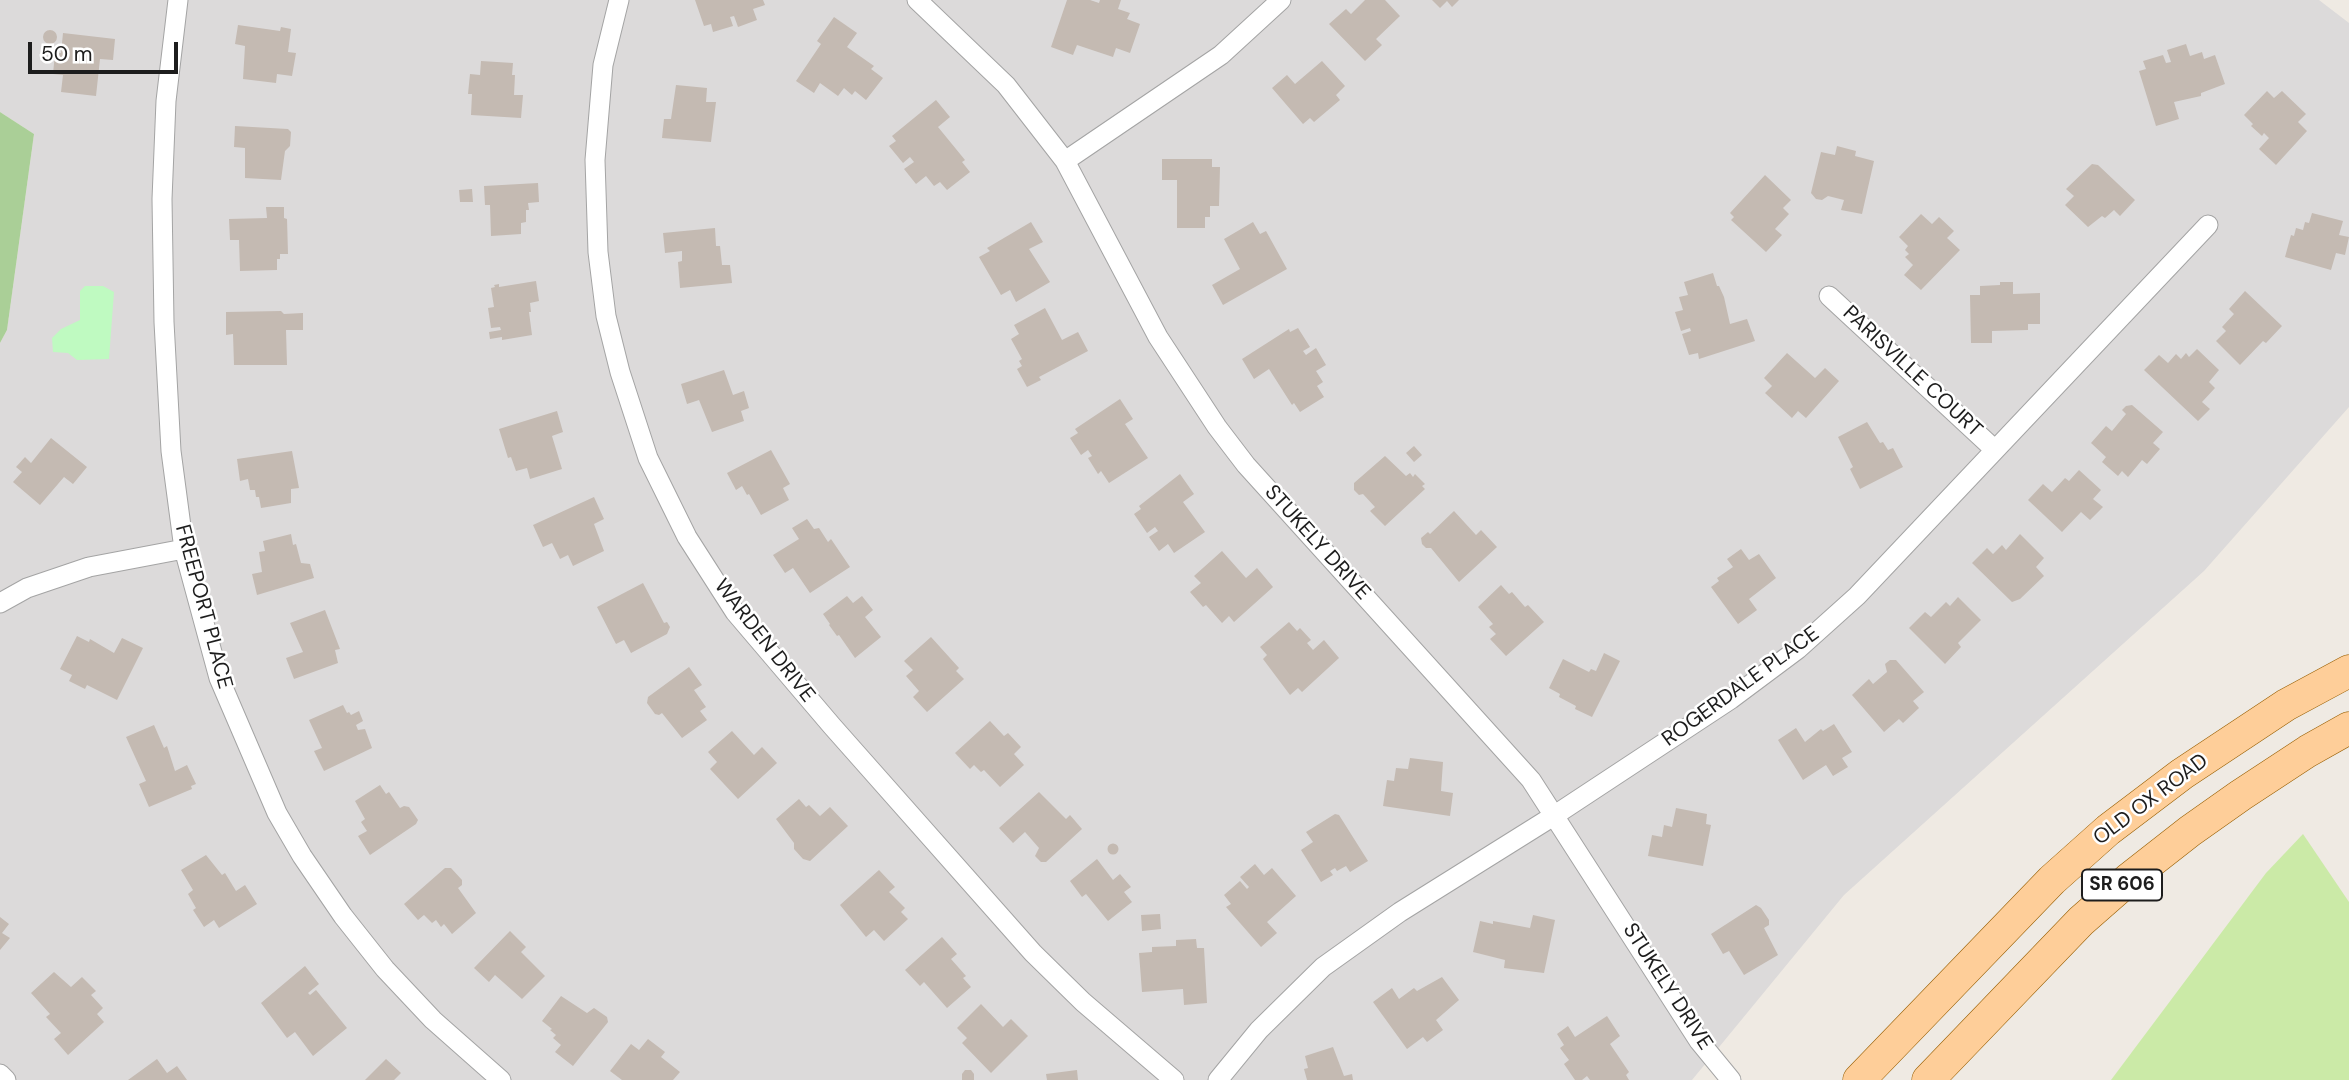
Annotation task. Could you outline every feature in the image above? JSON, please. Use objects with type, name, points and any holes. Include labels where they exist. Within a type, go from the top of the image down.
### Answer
[{"type":"main road","name":"OLD OX ROAD","points":[[1859,1080],[2052,880],[2108,830],[2182,774],[2286,705],[2349,671]]},
{"type":"main road","name":"SR 606","points":[[1928,1080],[2081,921],[2130,878],[2241,795],[2349,728]]},
{"type":"street","name":"FREEPORT PLACE","points":[[178,0],[166,101],[163,199],[163,280],[171,451],[184,549],[219,678],[261,779],[302,856],[343,916],[385,969],[433,1020],[501,1080]]},
{"type":"street","name":"WARDEN DRIVE","points":[[619,0],[603,65],[596,160],[597,230],[604,303],[620,372],[648,458],[687,537],[735,612],[1032,953],[1083,1002],[1174,1080]]},
{"type":"street","name":"STUKELY DRIVE","points":[[917,0],[1006,85],[1065,160],[1158,337],[1217,427],[1246,465],[1531,780],[1699,1041],[1731,1080]]},
{"type":"street","points":[[1065,160],[1221,55],[1282,0]]},
{"type":"street","name":"ROGERDALE PLACE","points":[[1218,1080],[1259,1030],[1323,967],[1400,912],[1555,815],[1731,699],[1798,649],[1857,596],[2208,225]]},
{"type":"street","name":"PARISVILLE COURT","points":[[1829,296],[1994,449]]},
{"type":"street","points":[[0,603],[27,588],[89,567],[184,549]]},
{"type":"street","points":[[0,1074],[6,1080]]},
{"type":"shaded area","points":[[0,0],[2319,0],[2349,23],[2349,407],[2204,571],[1844,895],[1692,1080],[0,1080],[0,343],[7,330],[34,134],[0,112]]},
{"type":"green space","points":[[0,112],[34,134],[7,330],[0,343]]},
{"type":"green space","points":[[85,286],[103,286],[114,292],[109,359],[77,360],[68,353],[53,352],[52,338],[61,329],[80,320],[80,291]]},
{"type":"green space","points":[[2303,834],[2349,902],[2349,1080],[2111,1080],[2266,873]]},
{"type":"building","points":[[695,0],[763,0],[765,5],[753,9],[757,20],[738,27],[734,16],[730,17],[733,26],[713,32],[711,24],[704,26]]},
{"type":"building","points":[[1067,0],[1090,0],[1099,3],[1100,0],[1121,0],[1118,9],[1130,13],[1127,19],[1140,24],[1130,53],[1116,48],[1113,57],[1077,45],[1073,55],[1051,47]]},
{"type":"building","points":[[1365,0],[1385,0],[1400,16],[1376,39],[1382,45],[1365,61],[1329,24],[1346,9],[1351,14]]},
{"type":"building","points":[[1432,0],[1459,0],[1452,7],[1447,1],[1440,8]]},
{"type":"building","points":[[834,17],[857,33],[847,47],[874,66],[871,69],[883,78],[866,100],[855,91],[852,95],[844,88],[838,96],[820,83],[814,93],[796,81],[821,44],[817,41]]},
{"type":"building","points":[[238,25],[280,31],[281,27],[291,29],[288,52],[296,53],[292,76],[277,74],[276,83],[243,79],[245,46],[235,44]]},
{"type":"building","points":[[50,30],[55,32],[55,42],[50,44],[45,42],[43,37],[45,32]]},
{"type":"building","points":[[63,33],[115,39],[113,60],[100,59],[96,96],[61,92],[63,75],[53,74],[55,53],[61,53]]},
{"type":"building","points":[[2186,44],[2190,56],[2202,52],[2204,59],[2215,55],[2225,84],[2201,93],[2201,96],[2174,102],[2179,119],[2156,126],[2139,71],[2146,69],[2143,61],[2163,55],[2166,63],[2171,62],[2167,50]]},
{"type":"building","points":[[481,61],[513,63],[514,95],[523,95],[521,118],[471,115],[472,94],[468,94],[470,74],[480,75]]},
{"type":"building","points":[[1322,61],[1345,86],[1336,95],[1340,100],[1314,122],[1310,118],[1303,124],[1272,88],[1287,75],[1295,84]]},
{"type":"building","points":[[676,85],[707,88],[706,102],[716,102],[711,142],[662,138],[664,119],[671,119]]},
{"type":"building","points":[[2267,91],[2274,98],[2282,91],[2306,114],[2298,122],[2307,131],[2276,165],[2259,149],[2269,138],[2264,133],[2262,136],[2251,126],[2253,124],[2244,115]]},
{"type":"building","points":[[936,100],[950,117],[938,127],[965,160],[962,162],[970,172],[947,190],[940,182],[934,186],[926,176],[916,184],[904,169],[914,162],[910,157],[903,163],[889,146],[896,141],[892,136]]},
{"type":"building","points":[[235,126],[288,129],[291,132],[281,180],[245,178],[245,148],[234,147]]},
{"type":"building","points":[[1837,146],[1856,151],[1855,156],[1874,161],[1862,214],[1841,210],[1844,200],[1828,196],[1822,200],[1816,199],[1811,193],[1821,152],[1835,155]]},
{"type":"building","points":[[1162,159],[1212,159],[1212,167],[1220,167],[1219,206],[1210,206],[1210,217],[1205,217],[1205,228],[1177,228],[1177,180],[1162,180]]},
{"type":"building","points":[[2092,164],[2098,165],[2135,200],[2120,216],[2114,210],[2088,227],[2065,205],[2074,196],[2066,189]]},
{"type":"building","points":[[1765,175],[1791,200],[1783,208],[1789,214],[1775,229],[1782,235],[1766,252],[1731,220],[1734,217],[1730,213]]},
{"type":"building","points":[[538,183],[539,202],[528,203],[529,210],[526,210],[526,222],[521,223],[521,234],[491,236],[490,205],[485,205],[484,186]]},
{"type":"building","points":[[472,189],[473,202],[460,202],[459,190]]},
{"type":"building","points":[[266,207],[284,207],[288,254],[280,254],[277,270],[240,271],[239,240],[230,240],[229,219],[267,218]]},
{"type":"building","points":[[2312,213],[2343,221],[2339,235],[2349,237],[2345,255],[2336,253],[2331,270],[2285,257],[2291,235],[2294,236],[2296,228],[2303,230]]},
{"type":"building","points":[[1921,214],[1932,224],[1939,217],[1954,231],[1947,238],[1960,250],[1921,290],[1904,275],[1913,265],[1905,257],[1909,254],[1905,250],[1908,246],[1899,237]]},
{"type":"building","points":[[1031,222],[1043,242],[1029,249],[1050,282],[1016,302],[1010,290],[1001,295],[979,257],[990,251],[987,248]]},
{"type":"building","points":[[1253,222],[1260,234],[1266,231],[1287,269],[1223,305],[1212,285],[1240,269],[1224,239]]},
{"type":"building","points":[[715,228],[716,246],[720,246],[722,265],[730,265],[732,283],[680,288],[678,262],[682,261],[682,251],[665,253],[663,233]]},
{"type":"building","points":[[1713,273],[1724,297],[1730,324],[1747,319],[1755,341],[1699,359],[1698,353],[1689,355],[1682,334],[1691,331],[1690,328],[1681,331],[1675,312],[1683,310],[1679,297],[1688,295],[1684,282]]},
{"type":"building","points":[[536,281],[539,301],[530,303],[529,312],[532,335],[502,340],[502,337],[490,339],[489,332],[501,330],[500,327],[491,328],[488,308],[494,307],[491,288],[499,284],[499,287]]},
{"type":"building","points":[[2000,282],[2013,282],[2013,294],[2040,293],[2040,324],[2028,324],[2028,330],[1992,331],[1992,343],[1971,343],[1970,295],[1980,295],[1980,286],[2000,285]]},
{"type":"building","points":[[2245,291],[2282,326],[2240,365],[2216,341],[2226,331],[2222,327],[2234,314],[2229,309]]},
{"type":"building","points":[[1045,308],[1062,340],[1078,332],[1088,351],[1039,377],[1041,380],[1027,387],[1017,369],[1022,366],[1019,361],[1022,359],[1011,339],[1019,334],[1014,325]]},
{"type":"building","points":[[281,311],[284,314],[303,313],[303,330],[286,330],[287,365],[234,365],[233,334],[226,335],[226,312]]},
{"type":"building","points":[[1298,328],[1310,347],[1303,351],[1306,355],[1316,348],[1326,365],[1316,371],[1323,382],[1317,386],[1324,397],[1300,412],[1294,403],[1292,405],[1269,369],[1254,379],[1242,359],[1289,329],[1290,332]]},
{"type":"building","points":[[2197,349],[2219,370],[2209,382],[2215,388],[2202,402],[2210,409],[2198,421],[2144,370],[2159,355],[2168,363],[2176,354],[2181,359],[2186,353],[2189,357]]},
{"type":"building","points":[[1787,353],[1815,378],[1825,368],[1839,381],[1806,418],[1798,411],[1792,418],[1765,393],[1772,386],[1764,378]]},
{"type":"building","points":[[724,370],[733,395],[744,391],[749,408],[741,411],[744,421],[712,432],[699,400],[687,404],[681,384]]},
{"type":"building","points":[[1120,399],[1133,419],[1125,424],[1148,458],[1109,483],[1101,471],[1098,474],[1088,458],[1092,456],[1088,450],[1081,455],[1070,438],[1078,433],[1075,429]]},
{"type":"building","points":[[2132,405],[2163,432],[2153,443],[2160,449],[2147,464],[2142,460],[2128,477],[2122,471],[2118,476],[2102,462],[2106,457],[2091,443],[2106,426],[2112,431],[2126,414],[2122,410]]},
{"type":"building","points":[[557,411],[563,432],[552,436],[562,469],[530,479],[527,468],[516,471],[511,457],[508,458],[499,429]]},
{"type":"building","points":[[1867,422],[1880,443],[1883,442],[1888,450],[1893,448],[1903,467],[1860,489],[1850,469],[1853,467],[1838,437]]},
{"type":"building","points":[[51,438],[87,467],[73,484],[64,477],[40,505],[13,482],[22,472],[16,467],[25,457],[31,463]]},
{"type":"building","points":[[1414,446],[1422,455],[1414,462],[1406,453]]},
{"type":"building","points":[[771,450],[790,484],[783,488],[789,500],[761,515],[749,494],[747,495],[742,486],[736,490],[727,473]]},
{"type":"building","points":[[292,451],[299,488],[291,489],[291,503],[261,508],[255,490],[250,490],[248,479],[240,481],[237,459]]},
{"type":"building","points":[[1385,456],[1406,476],[1410,473],[1413,477],[1415,474],[1425,484],[1422,486],[1425,489],[1385,526],[1370,511],[1375,507],[1363,494],[1359,495],[1354,490],[1354,483]]},
{"type":"building","points":[[2079,470],[2101,490],[2093,499],[2103,507],[2090,520],[2081,512],[2062,532],[2028,500],[2043,484],[2052,492],[2065,478],[2069,481]]},
{"type":"building","points":[[1180,474],[1194,494],[1183,502],[1205,532],[1174,553],[1168,544],[1159,551],[1149,537],[1158,531],[1155,527],[1147,533],[1134,514],[1141,509],[1139,506]]},
{"type":"building","points":[[594,497],[604,519],[594,524],[604,551],[573,566],[568,555],[560,559],[552,543],[543,547],[533,525]]},
{"type":"building","points":[[1454,511],[1476,535],[1481,530],[1497,547],[1459,582],[1431,548],[1422,544],[1421,538],[1428,532],[1430,534]]},
{"type":"building","points":[[807,519],[814,529],[819,528],[828,542],[831,539],[850,567],[810,593],[793,568],[785,573],[773,555],[799,539],[792,528]]},
{"type":"building","points":[[291,534],[301,563],[310,564],[314,578],[257,595],[252,574],[262,572],[259,552],[265,551],[263,541]]},
{"type":"building","points":[[2020,534],[2044,558],[2036,567],[2044,576],[2020,599],[2012,602],[1972,563],[1987,548],[1993,554],[2002,545],[2006,550]]},
{"type":"building","points":[[1741,549],[1749,560],[1759,554],[1776,578],[1749,599],[1757,610],[1738,624],[1711,587],[1719,581],[1717,578],[1733,567],[1727,559]]},
{"type":"building","points":[[1222,551],[1246,578],[1257,568],[1273,587],[1234,622],[1229,616],[1222,623],[1190,592],[1201,583],[1194,576]]},
{"type":"building","points":[[643,583],[664,623],[667,622],[670,627],[667,634],[631,653],[624,640],[616,644],[597,607]]},
{"type":"building","points":[[1501,585],[1509,594],[1512,592],[1525,607],[1528,605],[1544,622],[1506,656],[1490,639],[1496,634],[1489,627],[1493,624],[1478,607]]},
{"type":"building","points":[[847,596],[853,603],[862,596],[873,610],[865,617],[881,637],[855,658],[823,614]]},
{"type":"building","points":[[1958,597],[1981,620],[1958,643],[1961,647],[1945,664],[1909,628],[1925,612],[1931,617],[1946,602],[1950,606]]},
{"type":"building","points":[[325,610],[340,649],[335,650],[338,663],[294,679],[286,658],[303,652],[290,623]]},
{"type":"building","points":[[1289,622],[1297,631],[1300,628],[1311,640],[1307,643],[1313,650],[1324,640],[1339,658],[1302,692],[1298,688],[1290,695],[1263,659],[1267,655],[1260,647]]},
{"type":"building","points":[[77,636],[89,642],[90,639],[114,653],[122,638],[143,648],[117,700],[87,685],[85,689],[69,681],[72,675],[60,669]]},
{"type":"building","points":[[931,637],[959,668],[956,671],[964,679],[927,712],[913,697],[919,691],[906,676],[913,670],[904,661]]},
{"type":"building","points":[[1604,653],[1620,661],[1592,717],[1575,709],[1576,706],[1549,688],[1563,659],[1589,672],[1591,669],[1596,671]]},
{"type":"building","points":[[1896,660],[1924,692],[1913,701],[1919,708],[1903,723],[1899,719],[1884,732],[1852,695],[1869,679],[1873,684],[1887,672],[1885,664]]},
{"type":"building","points":[[689,667],[702,685],[694,690],[706,707],[700,711],[707,720],[682,738],[662,713],[655,714],[647,703],[648,697]]},
{"type":"building","points":[[343,705],[351,715],[359,711],[363,721],[356,725],[358,730],[365,729],[372,748],[324,771],[314,751],[322,748],[309,720]]},
{"type":"building","points":[[990,721],[1004,736],[1008,733],[1021,747],[1014,754],[1024,765],[1000,787],[984,770],[981,772],[974,765],[970,769],[955,753]]},
{"type":"building","points":[[1834,724],[1852,752],[1842,758],[1848,767],[1833,776],[1826,765],[1803,780],[1778,740],[1796,728],[1805,742],[1821,729],[1823,731]]},
{"type":"building","points":[[154,725],[164,748],[167,746],[175,771],[187,765],[196,784],[191,786],[192,789],[149,807],[139,784],[146,781],[126,737]]},
{"type":"building","points":[[732,731],[754,755],[762,747],[777,763],[738,799],[710,769],[717,762],[708,752]]},
{"type":"building","points":[[1410,758],[1443,762],[1441,791],[1453,793],[1450,816],[1383,806],[1387,780],[1394,781],[1396,768],[1408,769]]},
{"type":"building","points":[[380,785],[386,794],[389,792],[400,808],[409,807],[418,820],[370,855],[358,836],[367,831],[361,822],[365,819],[355,801]]},
{"type":"building","points":[[1039,792],[1066,819],[1070,815],[1082,829],[1046,862],[1041,862],[1035,856],[1039,848],[1025,832],[1013,843],[999,828]]},
{"type":"building","points":[[799,799],[820,816],[830,807],[848,826],[810,861],[803,859],[794,849],[794,843],[776,819]]},
{"type":"building","points":[[1676,808],[1707,814],[1706,824],[1711,825],[1703,866],[1648,856],[1652,835],[1662,837],[1664,825],[1672,827]]},
{"type":"building","points":[[1335,814],[1339,815],[1368,861],[1350,872],[1346,866],[1337,871],[1335,868],[1330,871],[1333,875],[1321,882],[1301,850],[1313,842],[1306,832]]},
{"type":"building","points":[[1113,844],[1117,845],[1117,853],[1113,854],[1109,853],[1108,849],[1109,845]]},
{"type":"building","points":[[206,855],[222,875],[225,873],[236,891],[245,885],[257,904],[219,928],[214,920],[204,927],[193,910],[196,908],[188,894],[193,890],[181,870]]},
{"type":"building","points":[[1097,859],[1113,880],[1120,874],[1131,887],[1124,892],[1132,902],[1108,921],[1086,894],[1082,897],[1070,881]]},
{"type":"building","points":[[1255,864],[1264,875],[1272,868],[1296,896],[1267,922],[1277,933],[1261,947],[1226,907],[1231,904],[1224,895],[1240,881],[1247,889],[1249,887],[1240,877]]},
{"type":"building","points":[[445,868],[451,868],[462,880],[462,885],[458,888],[476,913],[452,934],[444,924],[441,927],[436,920],[432,923],[424,915],[418,920],[404,904]]},
{"type":"building","points":[[879,870],[895,887],[889,892],[905,908],[901,912],[908,919],[884,941],[874,930],[866,937],[840,905]]},
{"type":"building","points":[[1756,905],[1769,920],[1769,925],[1764,928],[1778,955],[1744,975],[1729,951],[1723,954],[1711,934]]},
{"type":"building","points":[[1160,914],[1161,929],[1142,931],[1141,915]]},
{"type":"building","points":[[1533,915],[1555,920],[1544,973],[1504,968],[1505,960],[1473,952],[1480,921],[1530,928]]},
{"type":"building","points":[[0,917],[9,924],[2,933],[10,938],[0,950]]},
{"type":"building","points":[[510,931],[526,947],[521,952],[545,976],[522,999],[495,975],[489,982],[474,968]]},
{"type":"building","points":[[942,937],[957,954],[951,959],[966,976],[963,978],[971,987],[947,1008],[924,982],[920,986],[905,970]]},
{"type":"building","points":[[1196,939],[1197,948],[1204,948],[1207,1003],[1184,1005],[1183,989],[1142,992],[1139,953],[1152,952],[1152,947],[1176,946],[1176,940]]},
{"type":"building","points":[[305,966],[319,984],[308,993],[310,995],[316,990],[347,1028],[313,1056],[295,1032],[287,1038],[261,1003]]},
{"type":"building","points":[[54,972],[71,987],[82,977],[96,991],[91,995],[103,1008],[97,1014],[104,1022],[68,1055],[54,1039],[61,1033],[46,1017],[50,1014],[31,993]]},
{"type":"building","points":[[1442,977],[1459,1000],[1436,1020],[1443,1030],[1427,1042],[1423,1037],[1407,1049],[1373,1002],[1392,988],[1399,999],[1414,988],[1417,991]]},
{"type":"building","points":[[561,996],[587,1013],[594,1008],[607,1017],[608,1022],[573,1066],[555,1052],[561,1045],[553,1038],[556,1035],[550,1030],[552,1029],[542,1021]]},
{"type":"building","points":[[981,1004],[1003,1027],[1011,1019],[1028,1036],[991,1073],[962,1043],[967,1038],[957,1028]]},
{"type":"building","points":[[1607,1016],[1620,1036],[1610,1044],[1629,1072],[1626,1075],[1629,1080],[1590,1080],[1587,1076],[1582,1080],[1575,1080],[1564,1064],[1569,1060],[1560,1048],[1564,1045],[1557,1034],[1568,1026],[1575,1037]]},
{"type":"building","points":[[648,1039],[665,1052],[661,1057],[680,1072],[673,1080],[622,1080],[610,1071],[631,1044],[639,1050]]},
{"type":"building","points":[[1333,1047],[1344,1076],[1352,1074],[1353,1080],[1307,1080],[1305,1056]]},
{"type":"building","points":[[157,1059],[167,1073],[177,1066],[187,1080],[128,1080]]},
{"type":"building","points":[[386,1059],[401,1073],[394,1080],[365,1080]]},
{"type":"building","points":[[965,1070],[971,1070],[974,1080],[962,1080]]},
{"type":"building","points":[[1077,1070],[1078,1080],[1047,1080],[1046,1074]]}]
